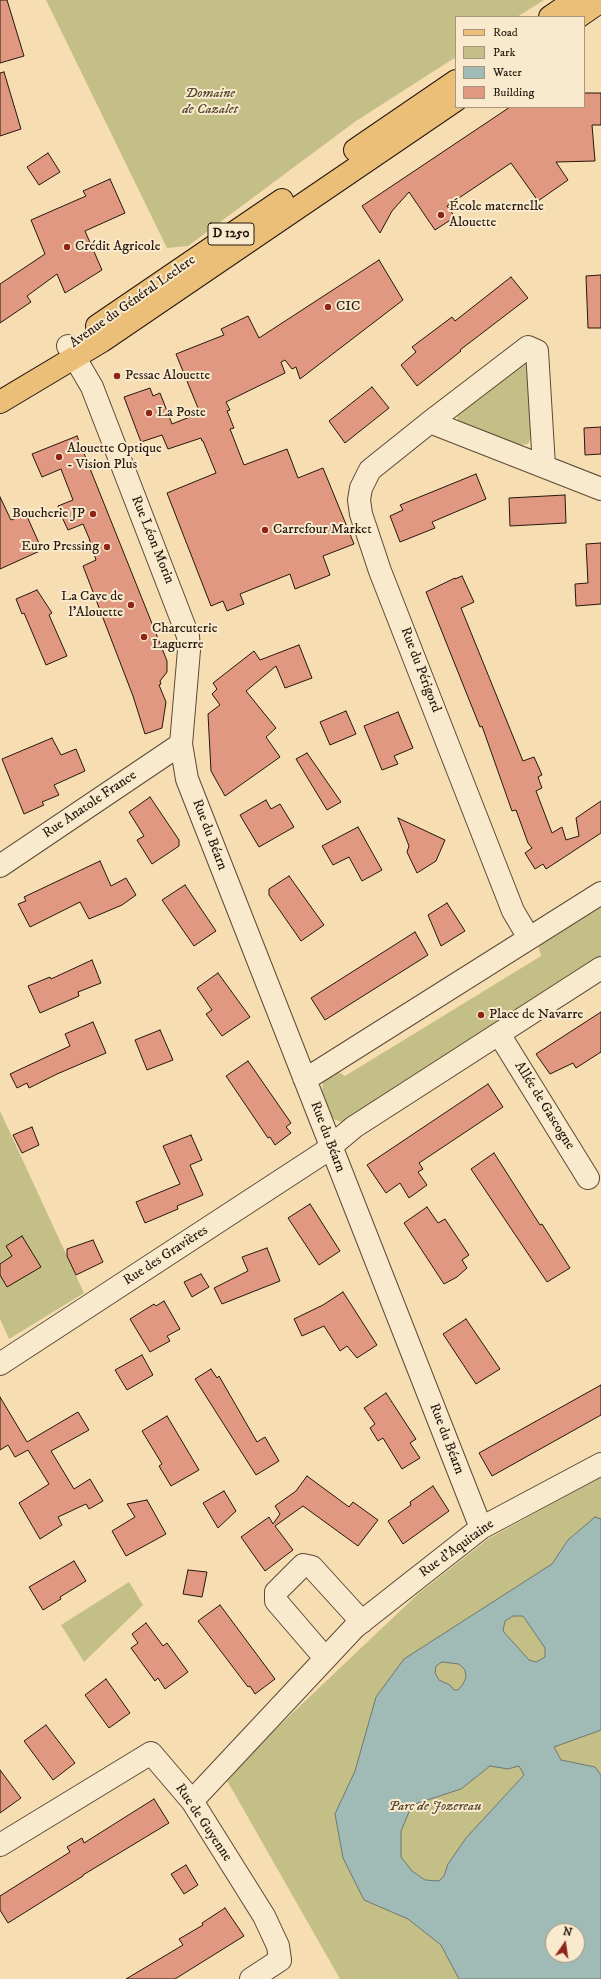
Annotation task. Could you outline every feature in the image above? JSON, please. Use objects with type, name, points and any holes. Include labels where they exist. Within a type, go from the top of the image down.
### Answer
[{"type":"main road","points":[[551,16],[575,0]]},
{"type":"main road","points":[[579,16],[601,1]]},
{"type":"main road","name":"Avenue du Général Leclerc","points":[[6,398],[455,82]]},
{"type":"main road","name":"Avenue du Général Leclerc","points":[[71,352],[194,280],[455,101]]},
{"type":"street","name":"Rue du Périgord","points":[[529,938],[513,911],[380,571],[361,514],[359,500],[361,488],[370,470],[528,347],[537,351],[544,466]]},
{"type":"street","name":"Rue Léon Morin","points":[[71,352],[92,387],[188,636],[189,650],[181,744]]},
{"type":"street","points":[[430,422],[601,489]]},
{"type":"street","name":"Rue Anatole France","points":[[0,866],[181,744]]},
{"type":"street","name":"Rue du Béarn","points":[[181,744],[187,779],[481,1528]]},
{"type":"street","points":[[304,1078],[314,1074],[601,893]]},
{"type":"street","points":[[331,1146],[354,1127],[601,968]]},
{"type":"street","name":"Allée de Gascogne","points":[[499,1034],[588,1178]]},
{"type":"street","name":"Rue des Gravières","points":[[0,1364],[331,1146]]},
{"type":"street","name":"Rue d'Aquitaine","points":[[192,1802],[325,1658],[362,1622],[481,1528],[601,1464]]},
{"type":"street","points":[[325,1658],[276,1601],[276,1592],[303,1565],[312,1567],[362,1622]]},
{"type":"street","name":"Rue de Guyenne","points":[[0,1845],[152,1753],[192,1802],[264,1916],[278,1946],[280,1960],[251,1979]]},
{"type":"green space","name":"Domaine de Cazalet","points":[[46,0],[544,0],[519,16],[455,16],[455,58],[356,121],[188,246],[167,248]]},
{"type":"green space","points":[[525,362],[531,367],[531,438],[528,444],[519,445],[458,422],[457,414]]},
{"type":"green space","name":"Place de Navarre","points":[[601,900],[601,962],[364,1113],[342,1122],[333,1119],[328,1111],[322,1093],[323,1081],[334,1069],[345,1076],[541,956],[537,940]]},
{"type":"green space","points":[[0,1111],[84,1293],[9,1339],[0,1319]]},
{"type":"green space","name":"Parc de Jozereau","points":[[601,1477],[601,1979],[340,1979],[225,1777],[418,1594],[488,1539]]},
{"type":"green space","points":[[129,1582],[143,1605],[84,1662],[61,1625]]},
{"type":"water","points":[[595,1517],[601,1519],[601,1730],[554,1747],[561,1760],[595,1767],[601,1775],[601,1979],[459,1979],[441,1945],[408,1919],[364,1900],[343,1858],[335,1814],[355,1771],[376,1697],[404,1659],[552,1564],[568,1540]],"holes":[[[513,1616],[523,1616],[545,1648],[545,1657],[536,1662],[529,1660],[503,1631],[505,1621]],[[442,1662],[459,1664],[465,1670],[466,1677],[458,1690],[454,1690],[450,1685],[439,1680],[435,1673],[436,1666]],[[490,1766],[508,1769],[519,1766],[524,1775],[466,1838],[448,1864],[444,1876],[439,1881],[425,1880],[412,1871],[401,1857],[401,1831],[412,1805],[461,1789]]]},
{"type":"building","points":[[0,0],[7,0],[24,56],[0,63]]},
{"type":"building","points":[[4,72],[21,129],[0,136],[0,73]]},
{"type":"building","points":[[585,93],[601,93],[601,125],[592,125],[595,161],[556,162],[568,180],[538,201],[511,163],[447,206],[455,217],[435,230],[409,192],[392,211],[380,233],[362,206],[509,108],[585,108]]},
{"type":"building","points":[[48,153],[60,172],[39,185],[27,167]]},
{"type":"building","points":[[110,179],[125,213],[85,231],[102,270],[65,293],[57,274],[27,296],[31,302],[0,323],[0,284],[45,254],[31,220],[86,196],[83,191]]},
{"type":"building","points":[[379,260],[403,300],[300,379],[296,367],[292,369],[285,360],[281,362],[285,373],[226,402],[230,410],[227,411],[234,428],[230,429],[244,465],[287,449],[298,478],[323,468],[354,544],[323,556],[330,575],[295,589],[290,574],[240,594],[244,604],[227,611],[223,601],[211,606],[167,493],[216,473],[203,441],[201,438],[168,449],[162,435],[141,442],[124,397],[150,388],[153,396],[160,393],[172,424],[200,413],[176,354],[224,335],[221,329],[248,316],[259,338]]},
{"type":"building","points":[[601,275],[601,328],[588,328],[586,276]]},
{"type":"building","points":[[511,277],[528,298],[460,350],[461,351],[417,386],[401,365],[416,352],[412,347],[452,317],[455,321]]},
{"type":"building","points":[[372,387],[389,408],[345,443],[329,421]]},
{"type":"building","points":[[601,427],[601,454],[585,455],[584,428]]},
{"type":"building","points":[[77,436],[167,661],[167,672],[160,681],[161,684],[159,685],[166,702],[162,728],[145,734],[133,696],[83,566],[96,560],[89,538],[83,524],[68,530],[60,513],[58,506],[73,500],[61,469],[42,477],[32,454]]},
{"type":"building","points":[[476,474],[486,499],[432,522],[435,528],[400,542],[390,516],[403,510],[400,505]]},
{"type":"building","points":[[565,495],[566,523],[510,526],[509,498]]},
{"type":"building","points":[[0,497],[11,520],[26,514],[42,550],[0,569]]},
{"type":"building","points":[[601,543],[601,604],[576,606],[575,584],[588,583],[586,544]]},
{"type":"building","points":[[462,576],[474,602],[461,608],[523,761],[534,757],[542,775],[538,777],[542,788],[536,791],[552,833],[562,827],[566,840],[579,836],[576,818],[601,801],[601,833],[546,869],[543,864],[535,869],[525,853],[532,848],[528,843],[516,810],[512,811],[482,726],[480,727],[426,592]]},
{"type":"building","points":[[37,590],[52,613],[49,615],[67,656],[46,665],[24,613],[22,614],[16,599]]},
{"type":"building","points":[[299,645],[312,678],[285,688],[276,666],[246,691],[276,728],[266,737],[280,757],[225,796],[211,771],[208,714],[220,705],[212,694],[217,689],[213,683],[254,651],[260,660]]},
{"type":"building","points":[[346,711],[356,734],[330,745],[320,722]]},
{"type":"building","points":[[398,712],[413,748],[394,756],[398,764],[382,770],[364,726]]},
{"type":"building","points":[[52,738],[61,755],[76,749],[85,771],[54,785],[59,795],[42,802],[44,805],[24,814],[2,759]]},
{"type":"building","points":[[307,753],[341,802],[327,810],[296,759]]},
{"type":"building","points":[[150,797],[179,840],[179,846],[152,864],[137,840],[144,836],[129,812]]},
{"type":"building","points":[[266,800],[271,809],[280,804],[294,827],[259,847],[240,815]]},
{"type":"building","points":[[398,818],[445,840],[436,861],[417,873],[407,852],[409,846]]},
{"type":"building","points":[[358,827],[382,870],[362,881],[349,857],[333,865],[322,846]]},
{"type":"building","points":[[100,861],[111,886],[126,878],[136,895],[122,905],[89,919],[80,902],[30,927],[18,904],[26,901],[24,897]]},
{"type":"building","points":[[289,876],[324,925],[301,941],[269,895],[269,889]]},
{"type":"building","points":[[185,885],[216,931],[194,946],[162,900]]},
{"type":"building","points":[[447,903],[465,931],[441,946],[428,915]]},
{"type":"building","points":[[415,932],[428,955],[325,1020],[311,998]]},
{"type":"building","points":[[92,960],[101,983],[78,992],[79,996],[40,1013],[28,986],[50,977],[51,979]]},
{"type":"building","points":[[218,973],[250,1017],[222,1036],[206,1014],[212,1010],[197,988]]},
{"type":"building","points":[[601,1012],[601,1052],[576,1068],[573,1063],[550,1074],[536,1054]]},
{"type":"building","points":[[93,1022],[106,1053],[29,1088],[27,1083],[17,1088],[10,1074],[70,1046],[65,1034]]},
{"type":"building","points":[[160,1030],[173,1060],[147,1070],[135,1040]]},
{"type":"building","points":[[248,1061],[291,1123],[286,1127],[291,1133],[275,1145],[270,1137],[268,1138],[226,1076]]},
{"type":"building","points":[[488,1084],[503,1107],[419,1163],[423,1169],[418,1172],[427,1185],[409,1198],[400,1183],[386,1193],[367,1165]]},
{"type":"building","points":[[32,1127],[39,1145],[22,1153],[13,1135]]},
{"type":"building","points":[[191,1135],[202,1160],[190,1165],[203,1195],[177,1206],[178,1209],[145,1223],[136,1202],[180,1184],[163,1146]]},
{"type":"building","points":[[494,1153],[540,1225],[542,1224],[570,1268],[547,1282],[471,1169]]},
{"type":"building","points":[[310,1204],[340,1251],[319,1265],[288,1218]]},
{"type":"building","points":[[427,1207],[438,1223],[445,1219],[469,1255],[462,1260],[467,1268],[457,1277],[444,1284],[404,1223]]},
{"type":"building","points":[[22,1236],[41,1267],[7,1287],[0,1275],[0,1264],[12,1256],[6,1246]]},
{"type":"building","points":[[93,1240],[103,1262],[76,1275],[67,1256],[67,1249]]},
{"type":"building","points":[[267,1248],[280,1281],[222,1304],[214,1288],[248,1271],[242,1257]]},
{"type":"building","points":[[201,1274],[209,1287],[192,1297],[184,1282]]},
{"type":"building","points":[[343,1292],[377,1345],[357,1358],[347,1346],[340,1351],[324,1326],[302,1336],[294,1319],[323,1305]]},
{"type":"building","points":[[164,1301],[180,1329],[167,1336],[170,1341],[150,1352],[130,1319],[154,1304],[156,1306]]},
{"type":"building","points":[[466,1319],[500,1369],[476,1384],[443,1334]]},
{"type":"building","points":[[142,1355],[153,1375],[127,1390],[115,1370]]},
{"type":"building","points":[[211,1369],[217,1378],[219,1376],[257,1442],[265,1437],[279,1461],[256,1475],[195,1379]]},
{"type":"building","points":[[601,1385],[601,1415],[492,1476],[479,1453]]},
{"type":"building","points":[[386,1393],[416,1439],[410,1443],[420,1458],[402,1469],[383,1438],[378,1441],[370,1428],[375,1424],[364,1408]]},
{"type":"building","points":[[0,1397],[27,1442],[78,1412],[89,1430],[51,1451],[74,1489],[90,1479],[103,1501],[89,1509],[86,1504],[58,1517],[62,1525],[40,1539],[19,1503],[49,1484],[28,1450],[15,1457],[8,1445],[0,1450]]},
{"type":"building","points":[[167,1416],[199,1470],[171,1486],[159,1466],[162,1464],[142,1431]]},
{"type":"building","points":[[307,1476],[349,1507],[353,1502],[378,1520],[358,1546],[303,1506],[275,1526],[293,1550],[265,1571],[241,1537],[269,1517],[273,1524],[280,1514],[275,1506],[296,1491]]},
{"type":"building","points":[[433,1486],[449,1511],[403,1544],[388,1521],[411,1505],[410,1502]]},
{"type":"building","points":[[224,1491],[236,1511],[218,1528],[203,1503]]},
{"type":"building","points":[[147,1500],[166,1534],[126,1556],[112,1531],[135,1517],[127,1504]]},
{"type":"building","points":[[74,1561],[86,1581],[60,1597],[61,1599],[43,1610],[29,1587]]},
{"type":"building","points":[[188,1570],[207,1572],[202,1597],[183,1594]]},
{"type":"building","points":[[220,1605],[275,1679],[255,1694],[250,1686],[248,1687],[198,1621]]},
{"type":"building","points":[[146,1623],[163,1646],[167,1643],[188,1672],[165,1689],[158,1678],[155,1681],[131,1648],[138,1643],[132,1634]]},
{"type":"building","points":[[106,1679],[130,1713],[109,1728],[85,1695]]},
{"type":"building","points":[[46,1725],[75,1763],[53,1780],[24,1741]]},
{"type":"building","points":[[0,1770],[21,1798],[0,1813]]},
{"type":"building","points":[[154,1799],[169,1823],[83,1875],[8,1923],[0,1910],[0,1896],[70,1852],[67,1847],[82,1838],[84,1843]]},
{"type":"building","points":[[186,1865],[198,1885],[184,1894],[171,1874]]},
{"type":"building","points":[[225,1908],[244,1936],[175,1979],[126,1979],[183,1945],[179,1939],[203,1925],[202,1923]]},
{"type":"place","name":"École maternelle Alouette","points":[[441,215]]},
{"type":"place","name":"Crédit Agricole","points":[[67,247]]},
{"type":"place","name":"CIC","points":[[328,307]]},
{"type":"place","name":"Pessac Alouette","points":[[117,376]]},
{"type":"place","name":"La Poste","points":[[149,413]]},
{"type":"place","name":"Alouette Optique - Vision Plus","points":[[59,457]]},
{"type":"place","name":"Boucherie JP","points":[[93,514]]},
{"type":"place","name":"Carrefour Market","points":[[265,530]]},
{"type":"place","name":"Euro Pressing","points":[[107,547]]},
{"type":"place","name":"La Cave de l'Alouette","points":[[131,605]]},
{"type":"place","name":"Charcuterie Laguerre","points":[[144,637]]},
{"type":"place","name":"Place de Navarre","points":[[481,1015]]}]
